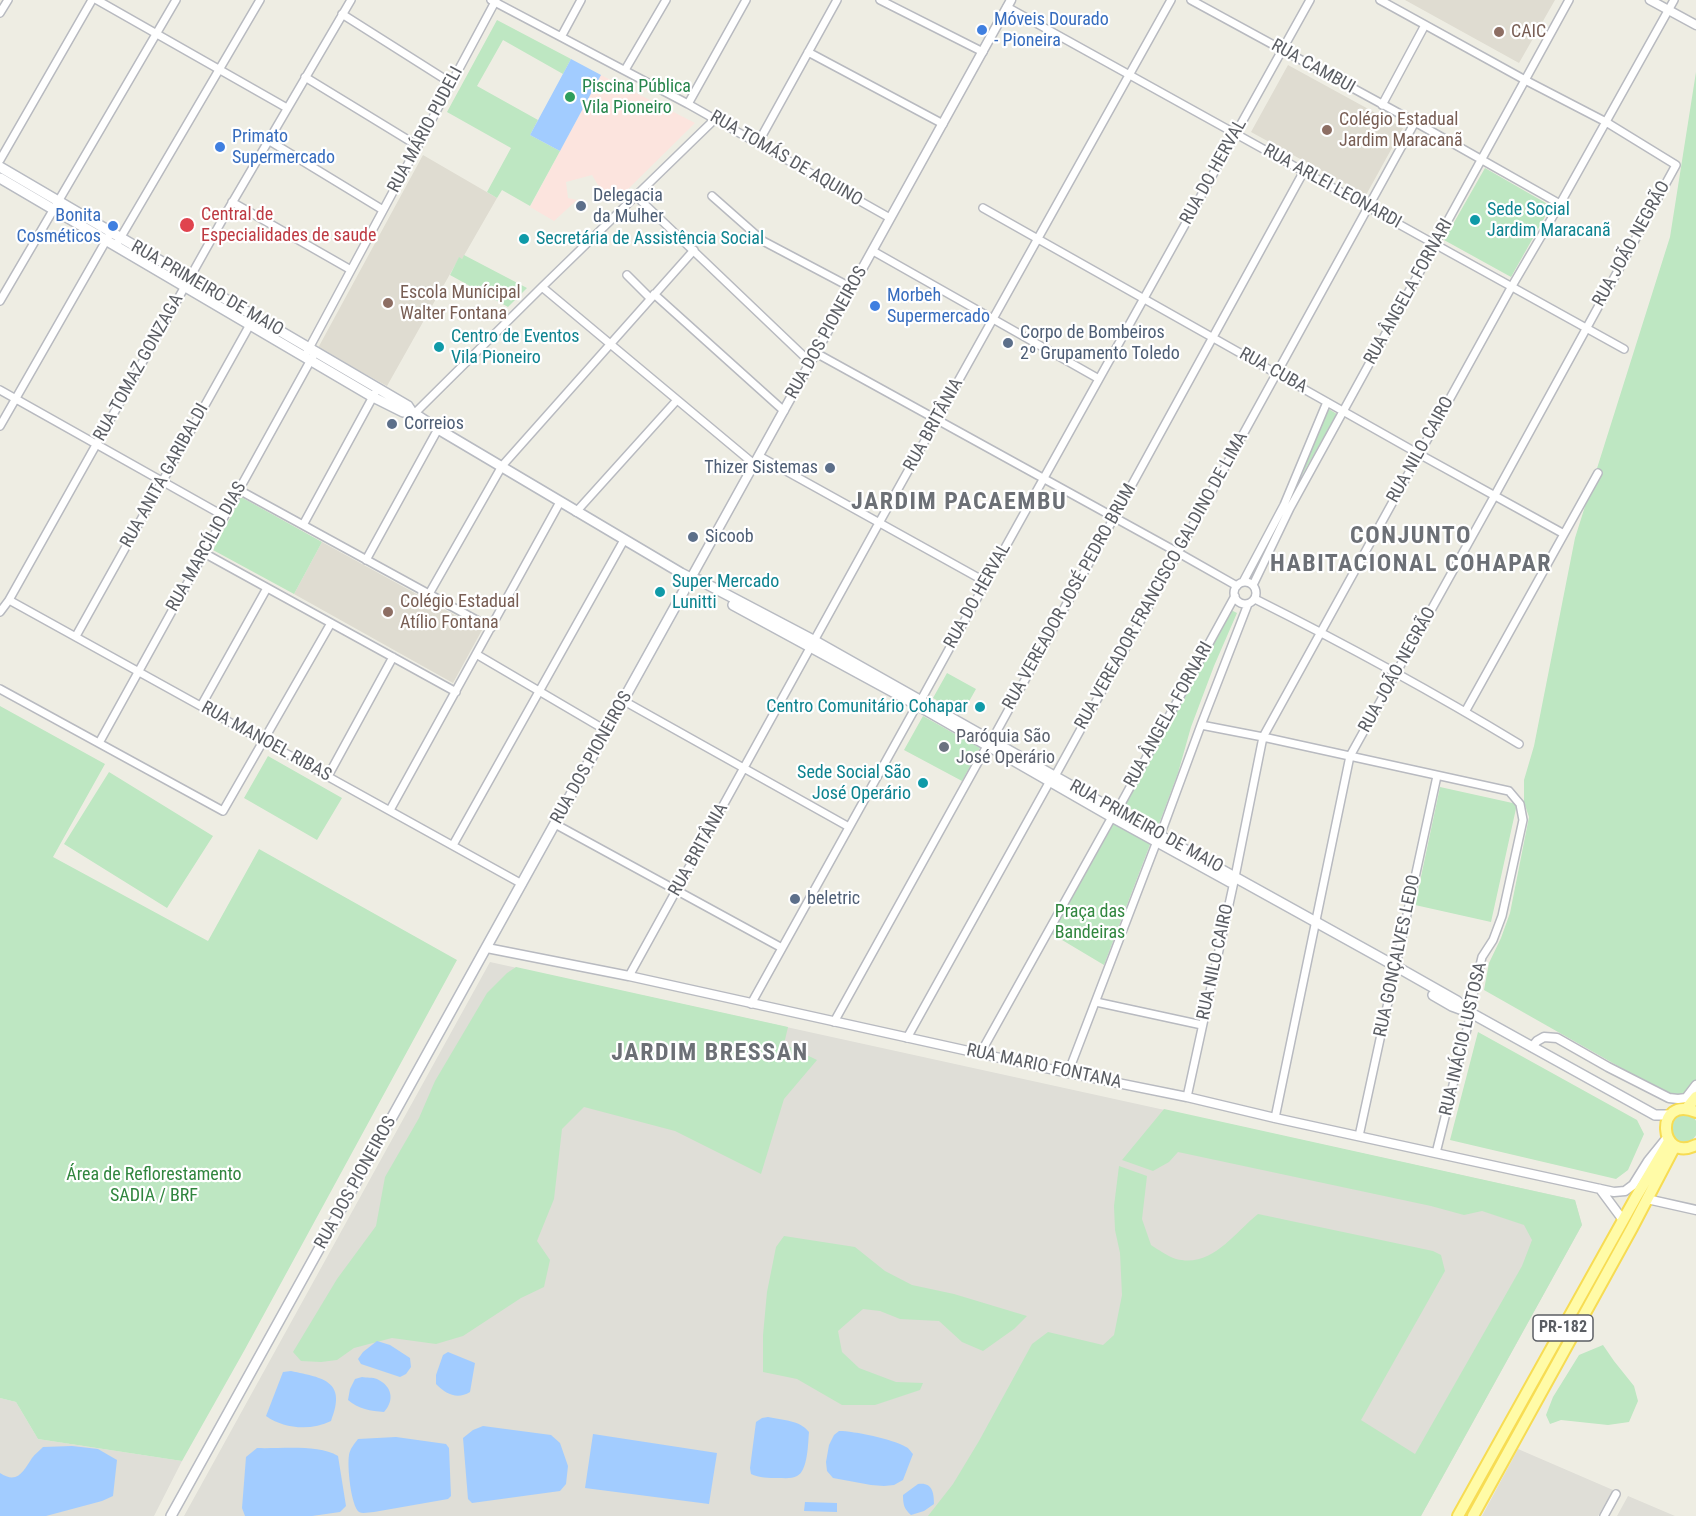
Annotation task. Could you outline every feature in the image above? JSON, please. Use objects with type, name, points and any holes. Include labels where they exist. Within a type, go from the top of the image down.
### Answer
[{"type":"main road","name":"RUA PRIMEIRO DE MAIO","points":[[0,167],[57,206],[376,393],[408,406],[413,413],[438,429],[624,540],[1315,926],[1457,1001],[1471,1013],[1655,1115],[1670,1115]]},
{"type":"main road","name":"RUA PRIMEIRO DE MAIO","points":[[0,178],[57,206]]},
{"type":"main road","name":"RUA DOS PIONEIROS","points":[[171,1516],[691,578]]},
{"type":"main road","points":[[1670,1115],[1678,1110],[1692,1110],[1696,1097]]},
{"type":"main road","points":[[1655,1115],[1669,1140],[1683,1149],[1696,1145]]},
{"type":"main road","name":"PR-182","points":[[1473,1516],[1647,1199],[1669,1140],[1665,1127],[1670,1115]]},
{"type":"main road","name":"PR-182","points":[[1458,1516],[1669,1140]]},
{"type":"main road","points":[[1601,1259],[1612,1265]]},
{"type":"street","points":[[0,13],[8,0]]},
{"type":"street","points":[[0,160],[92,0]]},
{"type":"street","points":[[97,0],[287,108]]},
{"type":"street","points":[[0,301],[176,0]]},
{"type":"street","points":[[0,426],[260,0]]},
{"type":"street","name":"RUA TOMAZ GONZAGA","points":[[0,612],[9,600],[232,202],[351,0]]},
{"type":"street","points":[[561,37],[581,0]]},
{"type":"street","points":[[625,70],[666,0]]},
{"type":"street","points":[[688,104],[746,0]]},
{"type":"street","points":[[758,143],[837,0]]},
{"type":"street","points":[[880,0],[983,51]]},
{"type":"street","name":"RUA BRITÂNIA","points":[[629,976],[1171,0]]},
{"type":"street","name":"RUA CAMBUI","points":[[1191,0],[1560,204]]},
{"type":"street","name":"RUA DO HERVAL","points":[[751,1004],[1310,0]]},
{"type":"street","points":[[1380,0],[1606,122]]},
{"type":"street","name":"RUA ÂNGELA FORNARI","points":[[1240,584],[1344,412],[1569,0]]},
{"type":"street","points":[[1650,0],[1696,25]]},
{"type":"street","name":"RUA NILO CAIRO","points":[[1187,1097],[1263,737],[1512,286],[1674,0]]},
{"type":"street","name":"RUA TOMÁS DE AQUINO","points":[[494,1],[688,104],[890,218]]},
{"type":"street","name":"RUA MÁRIO PUDELI","points":[[310,353],[351,270],[494,1]]},
{"type":"street","name":"RUA DOS PIONEIROS","points":[[691,578],[1009,4]]},
{"type":"street","name":"RUA ARLEI LEONARDI","points":[[1009,4],[1130,75],[1624,349]]},
{"type":"street","points":[[342,14],[451,83]]},
{"type":"street","points":[[1382,105],[1425,25]]},
{"type":"street","points":[[808,52],[943,124]]},
{"type":"street","points":[[305,77],[418,146]]},
{"type":"street","points":[[413,413],[715,119]]},
{"type":"street","name":"RUA VEREADOR FRANCISCO GALDINO DE LIMA","points":[[908,1038],[1415,122]]},
{"type":"street","name":"RUA JOÃO NEGRÃO","points":[[1275,1118],[1350,756],[1676,165],[1606,122]]},
{"type":"street","points":[[268,140],[383,210]]},
{"type":"street","name":"RUA VEREADOR JOSÉ PEDRO BRUM","points":[[834,1022],[1304,171]]},
{"type":"street","points":[[636,196],[811,363]]},
{"type":"street","points":[[712,196],[763,241],[852,288]]},
{"type":"street","points":[[232,202],[351,270]]},
{"type":"street","name":"RUA CUBA","points":[[983,208],[1564,534]]},
{"type":"street","points":[[429,594],[502,466],[694,250]]},
{"type":"street","points":[[873,251],[1099,379]]},
{"type":"street","points":[[627,275],[784,411]]},
{"type":"street","points":[[542,287],[677,400],[757,460],[986,582]]},
{"type":"street","name":"RUA ANITA GARIBALDI","points":[[76,636],[253,320]]},
{"type":"street","name":"RUA MARCÍLIO DIAS","points":[[99,742],[239,490],[310,353]]},
{"type":"street","points":[[816,353],[1177,552],[1240,584]]},
{"type":"street","points":[[0,390],[224,516]]},
{"type":"street","points":[[303,525],[376,393]]},
{"type":"street","points":[[576,512],[677,400]]},
{"type":"street","name":"RUA ÂNGELA FORNARI","points":[[1253,585],[1287,507],[1327,402]]},
{"type":"street","points":[[366,560],[438,429]]},
{"type":"street","points":[[1465,712],[1598,472]]},
{"type":"street","points":[[239,490],[491,628]]},
{"type":"street","points":[[390,810],[560,502]]},
{"type":"street","points":[[453,845],[624,540]]},
{"type":"street","points":[[204,553],[456,692]]},
{"type":"street","points":[[1068,1073],[1248,604],[1255,599],[1257,591],[1247,582],[1235,589],[1235,596],[1241,603],[1248,604]]},
{"type":"street","points":[[201,706],[267,588]]},
{"type":"street","name":"RUA ÂNGELA FORNARI","points":[[980,1054],[1235,596]]},
{"type":"street","points":[[1255,599],[1321,632],[1519,744]]},
{"type":"street","name":"RUA MANOEL RIBAS","points":[[9,600],[522,885]]},
{"type":"street","points":[[0,689],[223,811],[332,623]]},
{"type":"street","points":[[476,654],[607,731]]},
{"type":"street","points":[[328,776],[393,657]]},
{"type":"street","points":[[624,701],[849,827]]},
{"type":"street","points":[[1201,725],[1437,776]]},
{"type":"street","name":"RUA INÁCIO LUSTOSA","points":[[1436,1153],[1471,1013],[1482,957],[1493,940],[1502,916],[1523,820],[1520,804],[1509,791],[1437,776]]},
{"type":"street","name":"RUA GONÇALVES LEDO","points":[[1359,1136],[1437,776]]},
{"type":"street","points":[[555,824],[782,948]]},
{"type":"street","name":"RUA MARIO FONTANA","points":[[487,948],[629,976],[1614,1192],[1625,1191],[1633,1185],[1648,1161],[1669,1140]]},
{"type":"street","points":[[1096,1002],[1202,1025]]},
{"type":"street","points":[[1532,1047],[1544,1037],[1557,1038],[1669,1098],[1686,1098],[1696,1085]]},
{"type":"street","points":[[1600,1189],[1623,1220]]},
{"type":"street","points":[[1647,1199],[1696,1210]]},
{"type":"street","points":[[1604,1516],[1616,1494]]},
{"type":"shaded area","name":"CAIC","points":[[1405,0],[1555,0],[1519,63]]},
{"type":"shaded area","name":"Colégio Estadual Jardim Maracanã","points":[[1288,65],[1403,128],[1366,195],[1251,132]]},
{"type":"shaded area","points":[[601,75],[695,123],[616,201],[598,185],[592,175],[566,182],[568,198],[577,200],[554,221],[530,207]]},
{"type":"shaded area","name":"Escola Munícipal Walter Fontana","points":[[423,155],[497,198],[462,259],[459,258],[387,386],[318,348]]},
{"type":"shaded area","name":"Colégio Estadual Atílio Fontana","points":[[322,542],[482,630],[453,683],[294,594]]},
{"type":"shaded area","points":[[490,962],[1575,1200],[1582,1225],[1421,1516],[184,1516]]},
{"type":"shaded area","points":[[0,1398],[16,1402],[38,1439],[182,1461],[154,1516],[0,1516]]},
{"type":"shaded area","points":[[1518,1449],[1613,1490],[1598,1516],[1482,1516]]},
{"type":"shaded area","points":[[1628,1496],[1675,1516],[1617,1516]]},
{"type":"green space","points":[[497,20],[571,59],[563,74],[503,40],[477,86],[538,120],[530,135],[560,151],[530,206],[502,190],[497,198],[487,192],[511,148],[447,112]]},
{"type":"green space","points":[[1696,72],[1696,1080],[1685,1093],[1676,1095],[1655,1087],[1484,990],[1489,963],[1510,913],[1529,817],[1524,802],[1524,780],[1534,746],[1575,538],[1670,237]]},
{"type":"green space","name":"Sede Social Jardim Maracanã","points":[[1485,168],[1551,206],[1511,277],[1444,240]]},
{"type":"green space","points":[[464,255],[527,288],[508,307],[450,275],[459,257],[462,259]]},
{"type":"green space","points":[[1327,408],[1337,414],[1301,477]]},
{"type":"green space","points":[[241,497],[322,542],[294,594],[213,550]]},
{"type":"green space","points":[[1229,609],[1237,613],[1191,727],[1178,773],[1159,824],[1123,805]]},
{"type":"green space","points":[[947,673],[976,689],[962,714],[933,698]]},
{"type":"green space","name":"Área de Reflorestamento SADIA / BRF","points":[[0,706],[105,764],[53,857],[208,941],[259,849],[457,960],[182,1461],[38,1439],[16,1402],[0,1398]]},
{"type":"green space","points":[[923,716],[980,748],[962,781],[904,750]]},
{"type":"green space","points":[[268,756],[342,798],[317,840],[244,798]]},
{"type":"green space","points":[[109,772],[213,836],[167,908],[64,844]]},
{"type":"green space","points":[[1440,787],[1517,804],[1491,922],[1415,905]]},
{"type":"green space","name":"Praça das Bandeiras","points":[[1115,821],[1151,842],[1104,965],[1052,934]]},
{"type":"green space","points":[[516,967],[788,1027],[784,1044],[817,1060],[784,1099],[761,1174],[675,1131],[584,1107],[562,1129],[554,1199],[537,1241],[550,1260],[544,1287],[521,1298],[463,1336],[436,1344],[392,1338],[354,1348],[337,1360],[301,1361],[293,1352],[337,1279],[376,1226],[385,1177],[419,1118],[435,1081],[487,993]]},
{"type":"green space","points":[[1478,1032],[1637,1120],[1644,1134],[1628,1170],[1616,1179],[1450,1140]]},
{"type":"green space","points":[[1164,1109],[1575,1200],[1582,1225],[1421,1516],[928,1516],[953,1484],[979,1441],[1032,1344],[1048,1332],[1103,1345],[1114,1335],[1122,1295],[1114,1206],[1119,1166],[1147,1176],[1142,1219],[1151,1245],[1176,1259],[1200,1259],[1211,1254],[1258,1214],[1433,1251],[1441,1255],[1445,1271],[1361,1420],[1415,1454],[1522,1266],[1532,1240],[1524,1225],[1482,1211],[1464,1215],[1178,1152],[1169,1162],[1153,1171],[1122,1160]]},
{"type":"green space","points":[[1684,1114],[1694,1118],[1698,1128],[1694,1138],[1684,1142],[1674,1138],[1670,1128],[1674,1118]]},
{"type":"green space","points":[[784,1236],[855,1247],[885,1271],[912,1285],[954,1294],[1027,1316],[1014,1329],[983,1351],[962,1342],[939,1321],[900,1319],[880,1311],[863,1309],[838,1331],[842,1352],[859,1368],[896,1382],[923,1383],[920,1390],[875,1405],[842,1405],[797,1379],[763,1372],[763,1335],[767,1292],[776,1247]]},
{"type":"green space","points":[[1603,1345],[1634,1386],[1638,1401],[1629,1422],[1608,1425],[1561,1420],[1550,1424],[1546,1415],[1553,1397],[1579,1355]]},
{"type":"water","name":"Piscina Pública Vila Pioneiro","points":[[571,59],[601,75],[560,151],[530,135]]},
{"type":"water","points":[[377,1341],[390,1345],[410,1358],[411,1367],[406,1374],[400,1377],[361,1364],[358,1359]]},
{"type":"water","points":[[448,1352],[475,1363],[470,1392],[461,1396],[452,1395],[436,1384],[436,1375],[443,1355]]},
{"type":"water","points":[[291,1371],[322,1379],[334,1389],[335,1408],[331,1421],[315,1426],[298,1427],[281,1424],[266,1416],[283,1372]]},
{"type":"water","points":[[362,1377],[377,1379],[389,1389],[390,1403],[384,1412],[356,1406],[348,1400],[355,1379]]},
{"type":"water","points":[[768,1417],[796,1423],[809,1432],[805,1463],[801,1473],[795,1477],[768,1478],[751,1474],[756,1422]]},
{"type":"water","points":[[483,1426],[551,1435],[560,1443],[568,1466],[566,1484],[560,1491],[472,1503],[468,1499],[463,1438]]},
{"type":"water","points":[[839,1431],[883,1438],[908,1448],[913,1454],[903,1480],[894,1485],[884,1486],[833,1478],[827,1471],[826,1462],[829,1445]]},
{"type":"water","points":[[593,1434],[717,1453],[709,1504],[585,1488]]},
{"type":"water","points":[[396,1437],[446,1444],[449,1448],[451,1496],[448,1499],[374,1512],[359,1512],[350,1485],[349,1455],[351,1449],[358,1439]]},
{"type":"water","points":[[72,1446],[98,1449],[117,1460],[113,1496],[46,1516],[0,1516],[0,1473],[16,1477],[43,1447]]},
{"type":"water","points":[[257,1448],[310,1448],[338,1456],[346,1506],[340,1512],[312,1516],[245,1516],[242,1508],[246,1457]]},
{"type":"water","points":[[918,1484],[929,1486],[934,1504],[924,1511],[911,1515],[904,1506],[903,1495]]},
{"type":"water","points":[[805,1502],[837,1503],[837,1512],[804,1511]]},
{"type":"place","name":"Móveis Dourado - Pioneira","points":[[982,30]]},
{"type":"place","name":"CAIC","points":[[1499,32]]},
{"type":"place","name":"Piscina Pública Vila Pioneiro","points":[[570,97]]},
{"type":"place","name":"Colégio Estadual Jardim Maracanã","points":[[1327,130]]},
{"type":"place","name":"Primato Supermercado","points":[[220,147]]},
{"type":"place","name":"Delegacia da Mulher","points":[[581,206]]},
{"type":"place","name":"Sede Social Jardim Maracanã","points":[[1475,220]]},
{"type":"place","name":"Central de Especialidades de saude","points":[[187,225]]},
{"type":"place","name":"Bonita Cosméticos","points":[[113,226]]},
{"type":"place","name":"Secretária de Assistência Social","points":[[524,239]]},
{"type":"place","name":"Escola Munícipal Walter Fontana","points":[[388,303]]},
{"type":"place","name":"Morbeh Supermercado","points":[[875,306]]},
{"type":"place","name":"Corpo de Bombeiros 2º Grupamento Toledo","points":[[1008,343]]},
{"type":"place","name":"Centro de Eventos Vila Pioneiro","points":[[439,347]]},
{"type":"place","name":"Correios","points":[[392,424]]},
{"type":"place","name":"Thizer Sistemas","points":[[830,468]]},
{"type":"place","name":"Sicoob","points":[[693,537]]},
{"type":"place","name":"Super Mercado Lunitti","points":[[660,592]]},
{"type":"place","name":"Colégio Estadual Atílio Fontana","points":[[388,612]]},
{"type":"place","name":"Centro Comunitário Cohapar","points":[[980,707]]},
{"type":"place","name":"Paróquia São José Operário","points":[[944,747]]},
{"type":"place","name":"Sede Social São José Operário","points":[[923,783]]},
{"type":"place","name":"beletric","points":[[795,899]]},
{"type":"district","name":"JARDIM PACAEMBU","points":[[959,503]]},
{"type":"district","name":"CONJUNTO HABITACIONAL COHAPAR","points":[[1411,551]]},
{"type":"district","name":"JARDIM BRESSAN","points":[[710,1054]]}]
